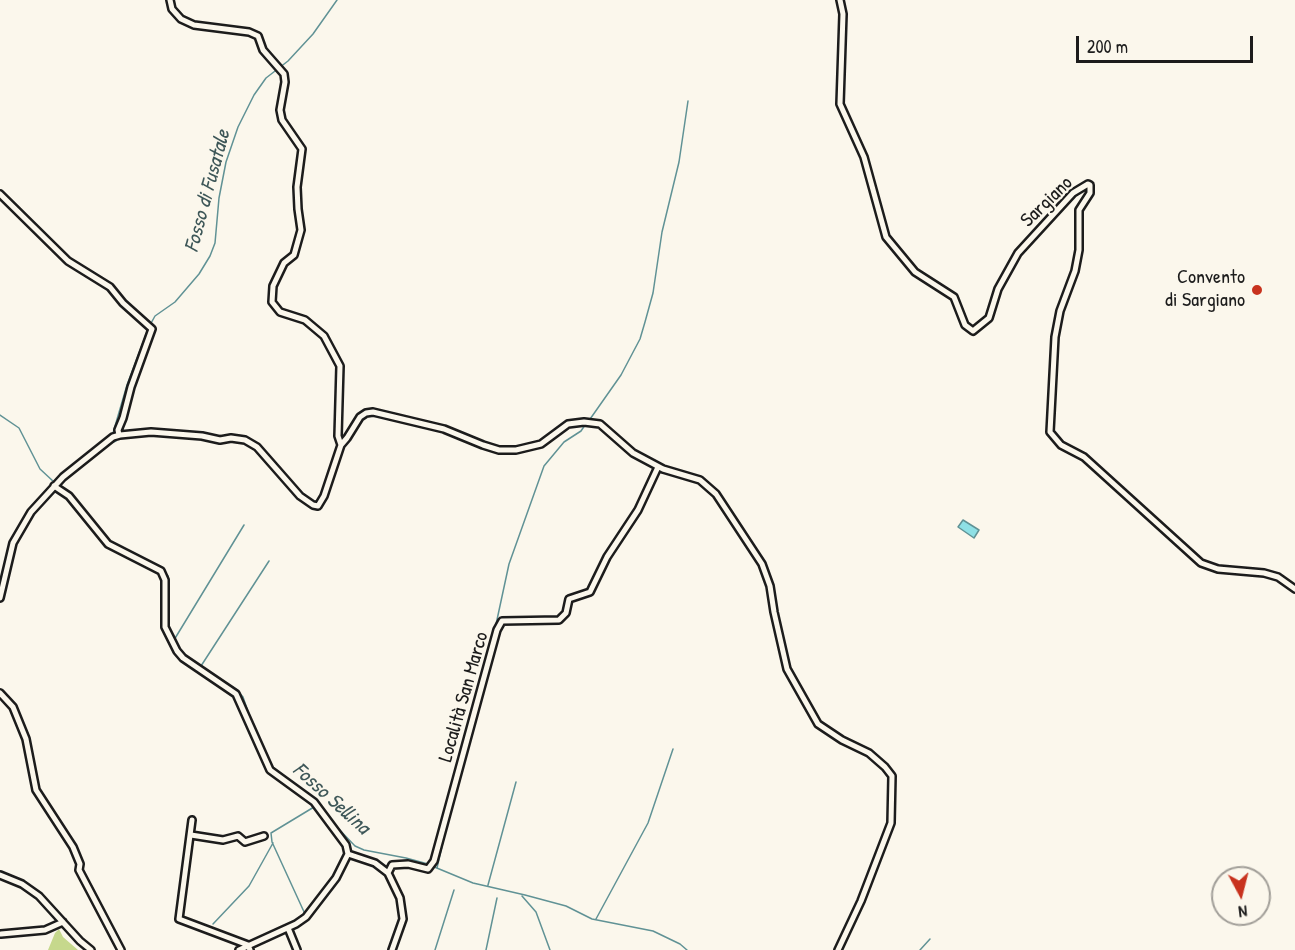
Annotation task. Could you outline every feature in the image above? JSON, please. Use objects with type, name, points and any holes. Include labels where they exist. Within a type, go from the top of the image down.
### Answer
[{"type":"street","points":[[170,0],[172,9],[181,19],[194,25],[249,32],[258,36],[263,51],[285,74],[280,110],[282,120],[302,149],[297,187],[297,209],[301,230],[294,255],[284,263],[273,286],[272,302],[280,312],[305,320],[324,336],[340,366],[338,436],[341,445]]},
{"type":"street","name":"Sargiano","points":[[840,0],[843,14],[840,104],[864,157],[886,237],[915,272],[954,297],[965,325],[973,331],[989,318],[998,289],[1018,253],[1073,193],[1090,185],[1090,192],[1079,210],[1079,250],[1075,271],[1060,312],[1055,337],[1050,432],[1061,445],[1083,457],[1201,563],[1218,569],[1264,573],[1278,577],[1295,589]]},
{"type":"street","points":[[0,194],[68,261],[110,287],[123,303],[150,327],[118,435]]},
{"type":"street","points":[[0,598],[13,543],[31,512],[56,484],[112,437],[118,435],[151,432],[202,436],[220,440],[231,438],[245,440],[257,447],[300,496],[318,506],[324,496],[341,445],[360,417],[366,413],[373,412],[444,429],[499,450],[516,450],[541,444],[568,424],[584,422],[600,424],[633,453],[658,467],[700,480],[716,494],[762,564],[770,586],[787,669],[818,724],[842,740],[869,753],[892,776],[891,823],[861,901],[838,950]]},
{"type":"street","name":"Località San Marco","points":[[388,873],[392,865],[408,864],[428,869],[434,861],[497,630],[502,621],[559,620],[566,613],[569,599],[590,592],[607,557],[638,510],[658,467]]},
{"type":"street","points":[[56,484],[69,496],[108,544],[161,572],[165,580],[165,627],[177,651],[183,658],[236,694],[270,770],[314,802],[346,845],[348,854],[336,878],[310,913],[288,928],[239,950]]},
{"type":"street","points":[[0,693],[12,707],[26,739],[36,790],[73,847],[80,864],[79,870],[121,950]]},
{"type":"street","points":[[192,820],[178,919],[249,947]]},
{"type":"street","points":[[191,835],[223,840],[238,836],[245,842],[264,836]]},
{"type":"street","points":[[348,854],[375,863],[388,873],[399,898],[403,920],[392,950]]},
{"type":"street","points":[[0,875],[22,884],[39,896],[91,950]]},
{"type":"street","points":[[2,934],[45,930],[63,922]]},
{"type":"street","points":[[288,928],[297,950]]},
{"type":"green space","points":[[59,929],[63,937],[78,950],[48,950]]},
{"type":"water","points":[[963,520],[979,530],[974,538],[958,527]]},
{"type":"waterway","name":"Fosso di Fusatale","points":[[150,325],[155,316],[175,302],[199,274],[210,256],[215,243],[219,198],[226,162],[238,127],[254,95],[266,78],[288,61],[313,34],[337,0]]},
{"type":"waterway","points":[[588,422],[621,375],[640,339],[653,293],[662,232],[679,162],[688,101]]},
{"type":"waterway","name":"Fosso di Fusatale","points":[[113,433],[127,385],[148,329]]},
{"type":"waterway","name":"Fosso Sellina","points":[[0,415],[19,428],[40,469],[54,482]]},
{"type":"waterway","points":[[495,629],[509,564],[544,466],[564,442],[581,431],[585,425]]},
{"type":"waterway","name":"Fosso di Fusatale","points":[[108,444],[116,441]]},
{"type":"waterway","name":"Fosso Sellina","points":[[58,484],[68,493]]},
{"type":"waterway","points":[[174,640],[244,525]]},
{"type":"waterway","points":[[201,666],[269,561]]},
{"type":"waterway","name":"Fosso Sellina","points":[[164,572],[169,581],[168,601]]},
{"type":"waterway","name":"Fosso Sellina","points":[[168,621],[170,631]]},
{"type":"waterway","name":"Fosso Sellina","points":[[201,667],[237,690],[243,697],[252,723]]},
{"type":"waterway","points":[[456,789],[476,716]]},
{"type":"waterway","points":[[596,919],[648,823],[673,749]]},
{"type":"waterway","name":"Fosso Sellina","points":[[270,765],[318,801],[333,823],[355,846],[428,864]]},
{"type":"waterway","points":[[488,885],[516,782]]},
{"type":"waterway","points":[[305,914],[272,842],[271,833],[314,807]]},
{"type":"waterway","points":[[437,868],[450,811]]},
{"type":"waterway","points":[[213,924],[249,886],[273,843]]},
{"type":"waterway","points":[[432,866],[473,883],[566,906],[592,919],[653,931],[680,944],[687,950]]},
{"type":"waterway","points":[[435,950],[454,890]]},
{"type":"waterway","name":"Fosso Sellina","points":[[522,896],[536,912],[550,950]]},
{"type":"waterway","points":[[486,950],[497,898]]},
{"type":"waterway","points":[[920,950],[930,939]]},
{"type":"place","name":"Convento di Sargiano","points":[[1257,290]]}]
